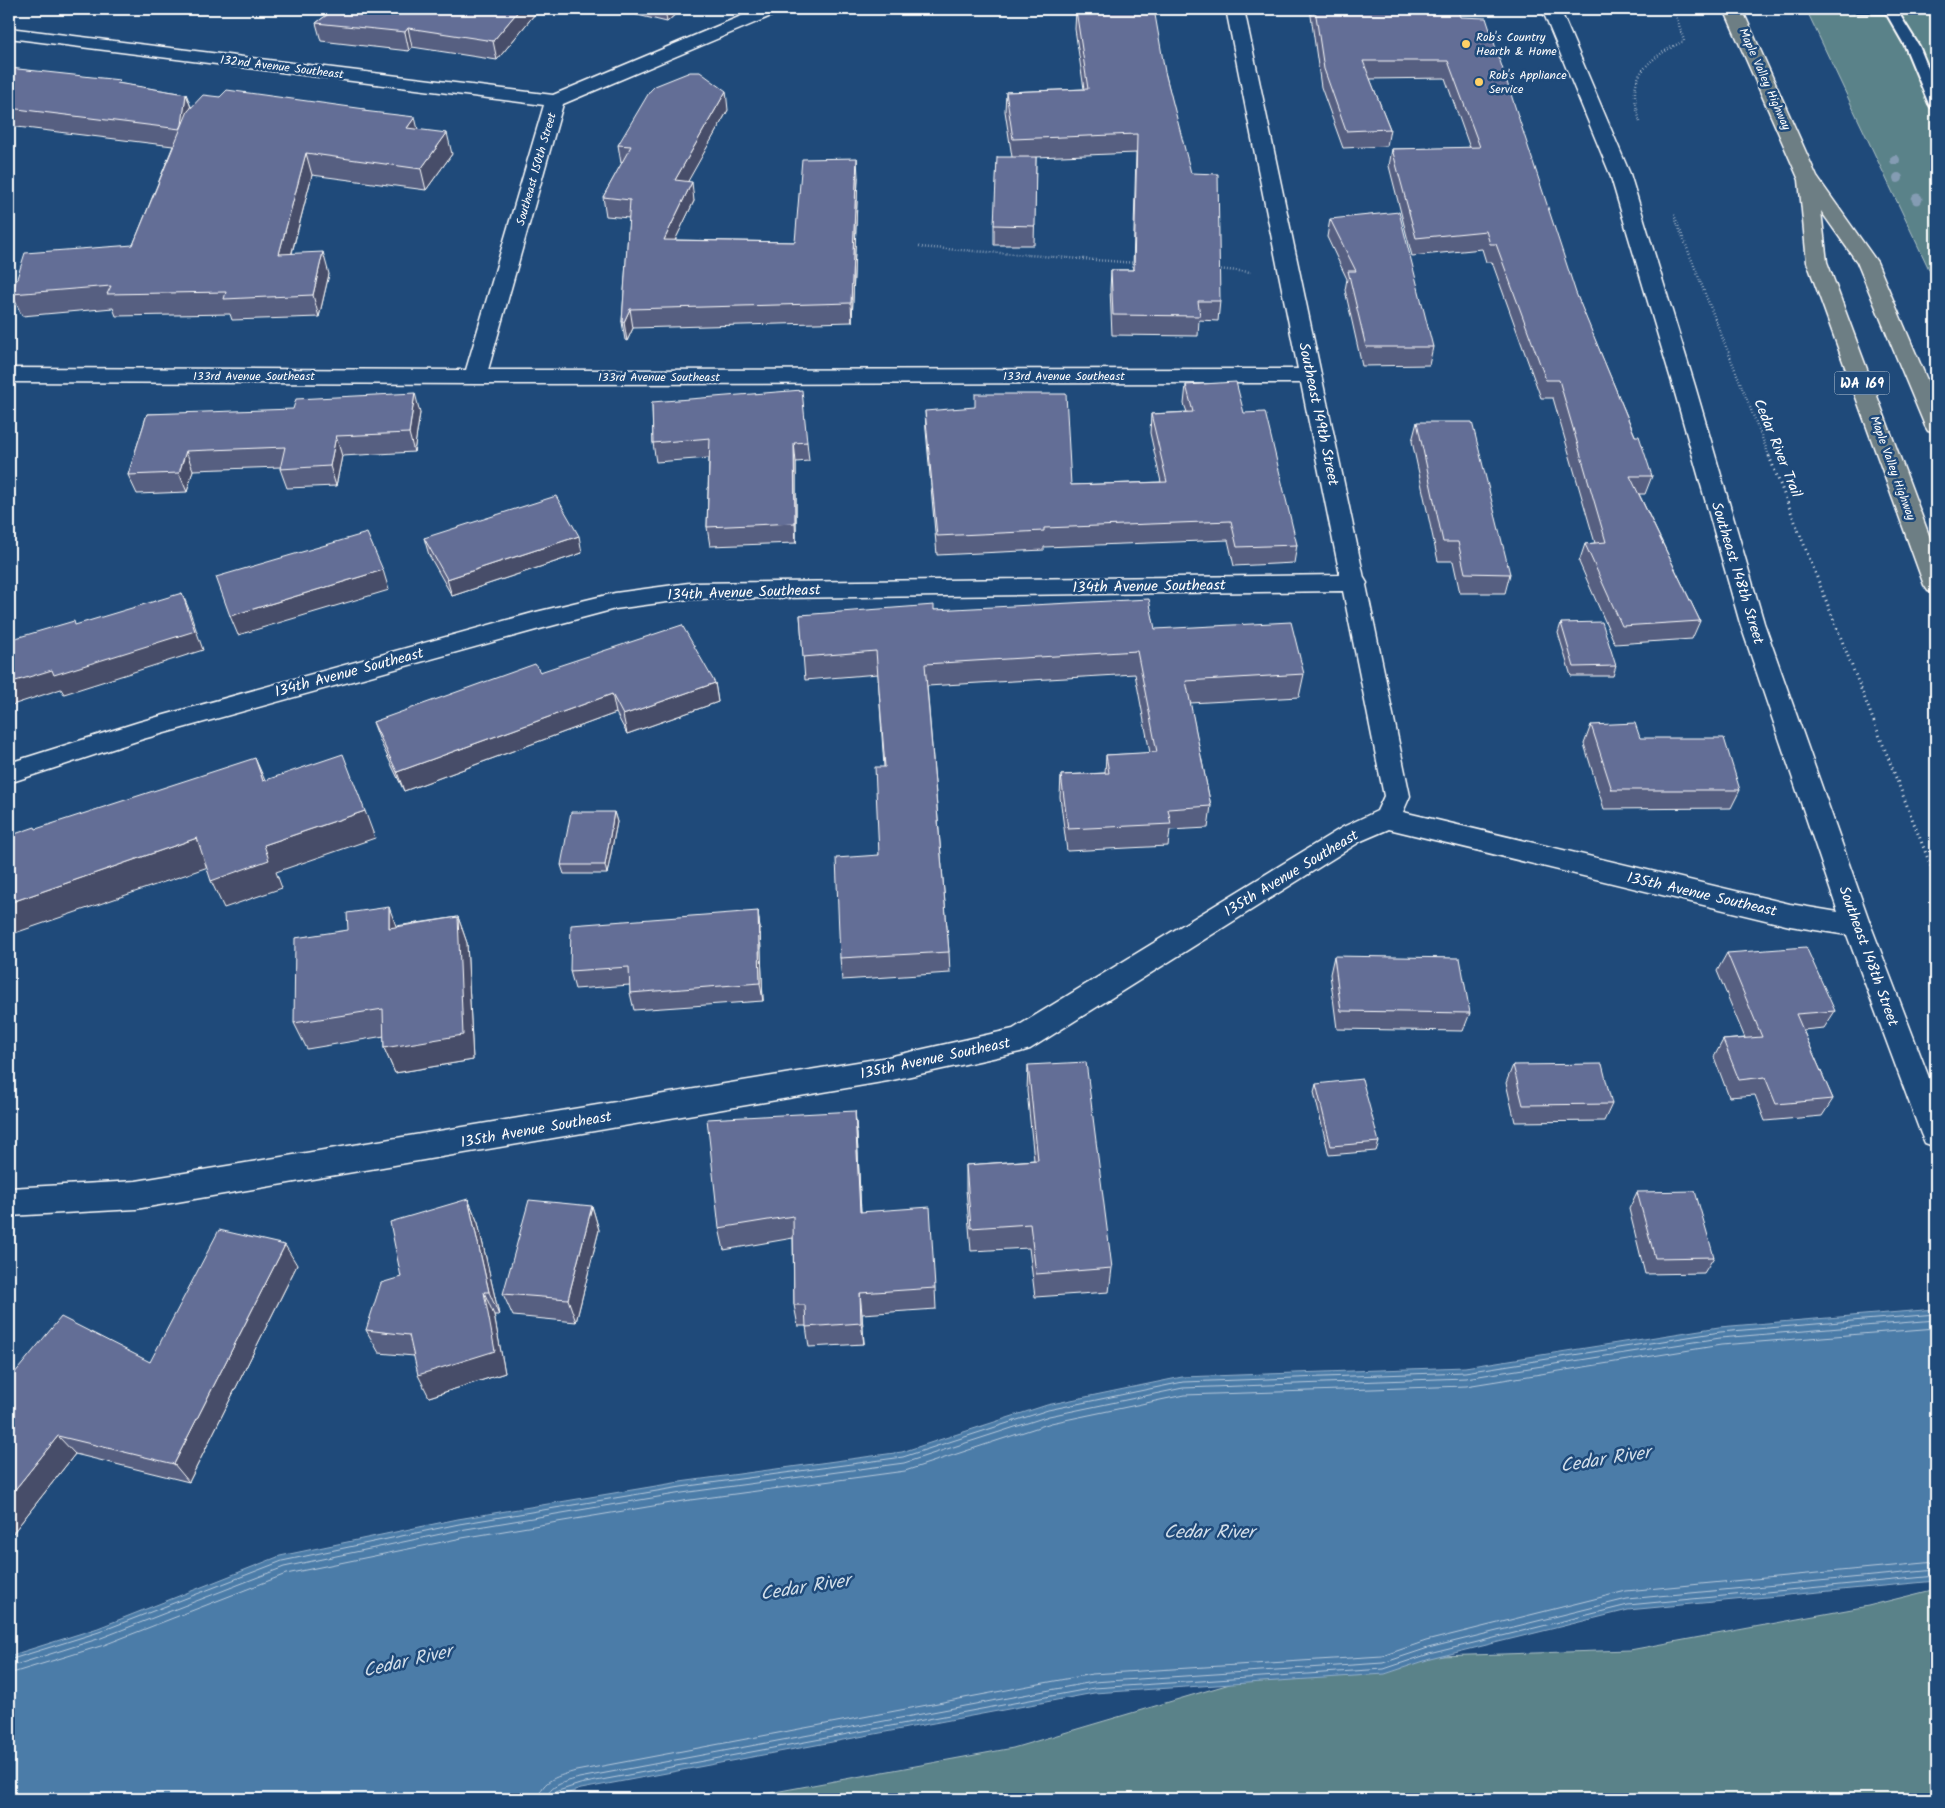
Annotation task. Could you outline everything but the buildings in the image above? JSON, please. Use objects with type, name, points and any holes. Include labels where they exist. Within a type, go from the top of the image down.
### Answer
[{"type":"main road","name":"Maple Valley Highway","points":[[1733,9],[1807,177],[1867,262],[1936,426]]},
{"type":"main road","name":"Maple Valley Highway","points":[[1807,177],[1817,262],[1936,585]]},
{"type":"street","name":"Southeast 150th Street","points":[[475,377],[555,101],[772,9]]},
{"type":"street","name":"Southeast 149th Street","points":[[1236,9],[1397,796],[1387,818]]},
{"type":"street","name":"Southeast 148th Street","points":[[1551,9],[1620,174],[1684,386],[1752,623],[1857,926],[1936,1134]]},
{"type":"street","name":"132nd Avenue Southeast","points":[[9,33],[555,101]]},
{"type":"street","name":"133rd Avenue Southeast","points":[[9,375],[475,377],[1310,376]]},
{"type":"street","name":"134th Avenue Southeast","points":[[9,773],[139,731],[536,621],[615,601],[689,591],[1355,584]]},
{"type":"street","name":"135th Avenue Southeast","points":[[9,1202],[146,1194],[888,1069],[1020,1040],[1352,834],[1387,818],[1790,915],[1857,926]]},
{"type":"lane","points":[[1858,9],[1890,9],[1912,46],[1936,104]]},
{"type":"path","points":[[1640,123],[1636,106],[1635,88],[1642,73],[1665,51],[1684,42],[1674,9]]},
{"type":"path","name":"Cedar River Trail","points":[[1673,212],[1936,879]]},
{"type":"path","points":[[920,247],[1143,264]]},
{"type":"path","points":[[1212,269],[1289,275]]},
{"type":"green space","points":[[1806,9],[1936,9],[1936,284]]},
{"type":"green space","points":[[1936,1589],[1936,1799],[737,1799],[1013,1748],[1311,1660],[1630,1650],[1868,1606]]},
{"type":"water","name":"Cedar River","points":[[1936,1309],[1936,1581],[1628,1610],[1430,1659],[1385,1674],[1094,1693],[581,1789],[550,1799],[9,1799],[9,1656],[98,1628],[280,1556],[458,1519],[680,1482],[902,1452],[1047,1405],[1182,1377],[1465,1367],[1719,1327]]},
{"type":"place","name":"Rob's Country Hearth & Home","points":[[1466,44]]},
{"type":"place","name":"Rob's Appliance Service","points":[[1479,82]]}]
